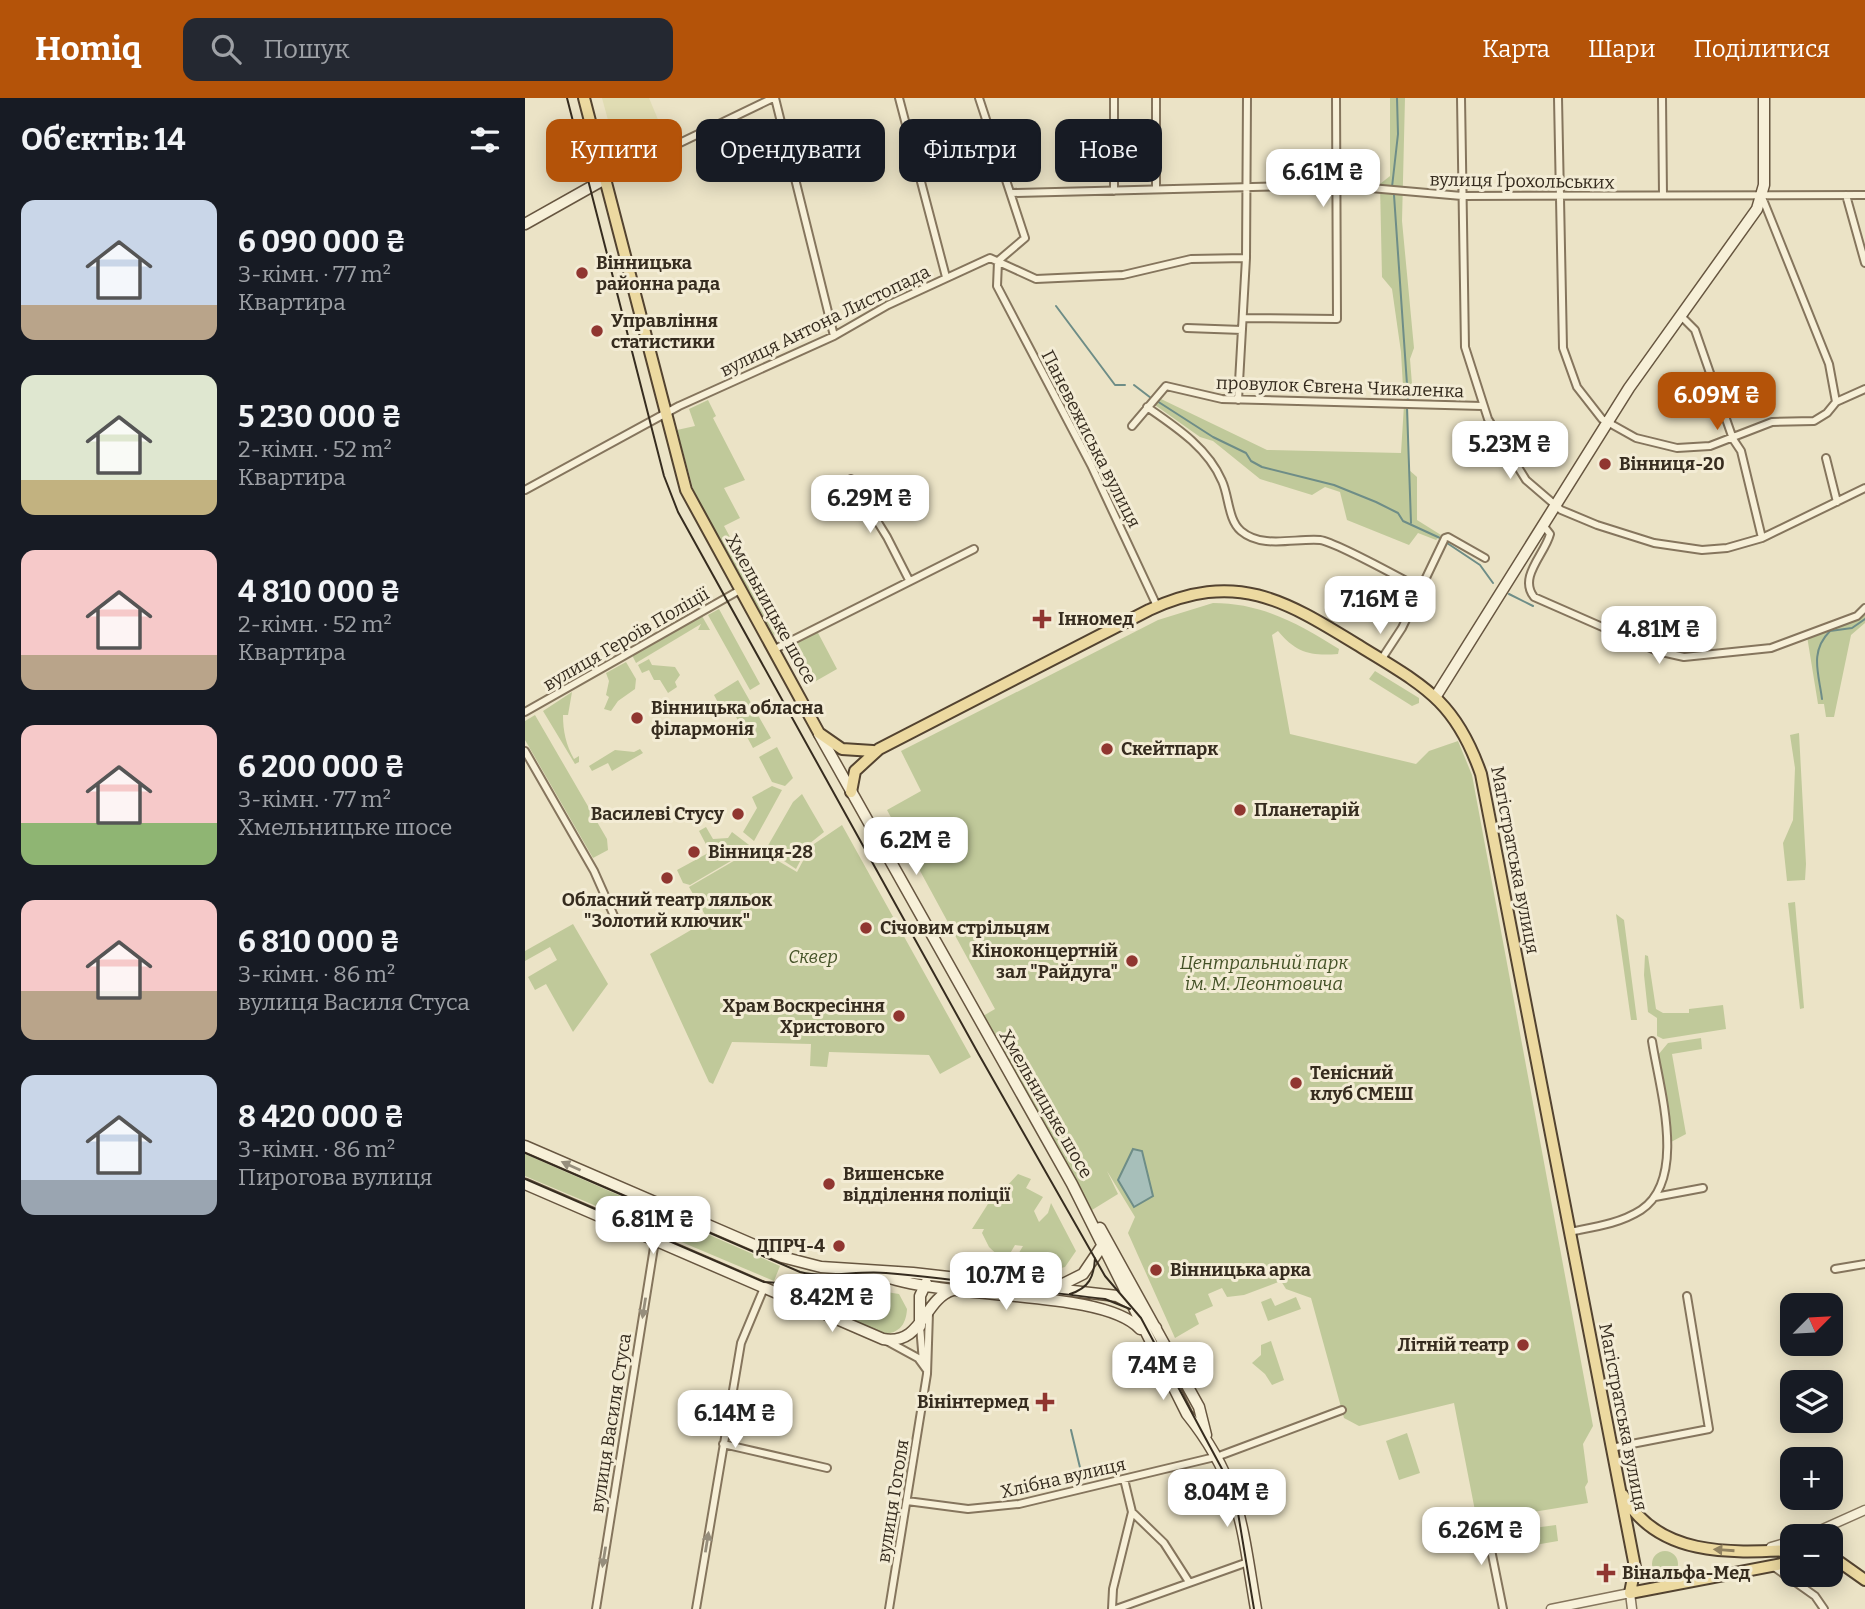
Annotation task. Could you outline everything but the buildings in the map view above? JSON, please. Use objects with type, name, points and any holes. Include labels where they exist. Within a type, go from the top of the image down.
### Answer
[{"type":"main road","name":"Хмельницьке шосе","points":[[584,98],[589,119]]},
{"type":"main road","points":[[1436,696],[1607,422],[1751,217],[1762,197],[1764,98]]},
{"type":"main road","points":[[525,224],[600,182]]},
{"type":"main road","name":"Хмельницьке шосе","points":[[606,182],[686,490],[851,792],[1072,1185],[1125,1298],[1187,1414],[1207,1439]]},
{"type":"main road","name":"Магістратська вулиця","points":[[879,749],[1157,606],[1206,592],[1263,596],[1304,612],[1436,696],[1460,725],[1481,774],[1635,1571],[1627,1594]]},
{"type":"main road","points":[[819,733],[834,745],[852,752],[879,749]]},
{"type":"main road","points":[[851,792],[855,771],[879,749]]},
{"type":"main road","points":[[525,1146],[806,1265],[913,1272],[1056,1287],[1125,1298],[1147,1315],[1156,1328]]},
{"type":"main road","points":[[525,1184],[883,1339],[901,1339],[920,1326],[941,1296],[953,1290]]},
{"type":"main road","points":[[1072,1185],[1129,1278],[1199,1407],[1207,1439],[1236,1498],[1256,1609]]},
{"type":"main road","points":[[1056,1287],[1083,1274],[1102,1246]]},
{"type":"main road","points":[[870,1270],[911,1284],[922,1291],[930,1297],[929,1313]]},
{"type":"main road","points":[[913,1272],[922,1291],[920,1326]]},
{"type":"main road","points":[[922,1291],[934,1275]]},
{"type":"main road","points":[[1125,1298],[1129,1278]]},
{"type":"main road","points":[[922,1291],[953,1290],[1094,1307],[1132,1321],[1150,1344]]},
{"type":"main road","points":[[1094,1307],[1112,1304],[1125,1298]]},
{"type":"main road","points":[[1618,1487],[1638,1518],[1670,1539],[1710,1549],[1780,1551]]},
{"type":"main road","points":[[1843,1564],[1865,1580]]},
{"type":"main road","points":[[1627,1594],[1780,1565]]},
{"type":"street","points":[[682,142],[774,98],[834,336]]},
{"type":"street","points":[[899,98],[946,277]]},
{"type":"street","points":[[979,98],[1025,238],[998,261],[1036,279],[1123,275],[1191,259],[1246,258]]},
{"type":"street","points":[[1114,98],[1114,191]]},
{"type":"street","points":[[1156,98],[1156,189]]},
{"type":"street","points":[[1238,400],[1246,258],[1247,98]]},
{"type":"street","points":[[1243,318],[1337,319],[1336,98]]},
{"type":"street","points":[[1461,98],[1462,328],[1466,355],[1482,405],[1506,451],[1526,480],[1556,506],[1615,531],[1683,548],[1720,549],[1762,538],[1865,488]]},
{"type":"street","points":[[1558,98],[1561,321],[1565,357],[1577,387],[1607,422],[1636,438],[1677,448],[1700,448],[1733,439],[1773,422],[1814,421],[1827,413],[1836,402],[1865,389]]},
{"type":"street","points":[[1662,98],[1663,195]]},
{"type":"street","name":"вулиця Ґрохольських","points":[[1012,193],[1336,185],[1462,196],[1865,195]]},
{"type":"street","points":[[1846,195],[1865,264]]},
{"type":"street","points":[[1762,197],[1829,363],[1836,402]]},
{"type":"street","name":"вулиця Антона Листопада","points":[[525,490],[666,414],[834,336],[888,304],[990,258],[998,261]]},
{"type":"street","name":"Паневежиська вулиця","points":[[998,261],[997,286],[1091,465],[1157,606]]},
{"type":"street","points":[[1681,316],[1695,330],[1733,439],[1743,457],[1762,538]]},
{"type":"street","points":[[1187,328],[1242,330]]},
{"type":"street","name":"провулок Євгена Чикаленка","points":[[1132,426],[1166,386],[1184,392],[1238,400],[1482,405]]},
{"type":"street","points":[[1146,407],[1196,444],[1214,466],[1223,482],[1233,518],[1245,534],[1280,542],[1322,540],[1421,589]]},
{"type":"street","points":[[1826,458],[1837,502]]},
{"type":"street","points":[[851,480],[909,580]]},
{"type":"street","points":[[1543,525],[1550,534],[1529,579],[1529,589],[1534,597],[1676,657],[1743,653],[1780,646],[1857,616],[1865,608]]},
{"type":"street","points":[[1381,660],[1402,628],[1444,539],[1448,537],[1486,558]]},
{"type":"street","points":[[773,650],[975,549]]},
{"type":"street","name":"вулиця Героїв Поліції","points":[[525,712],[740,590]]},
{"type":"street","points":[[525,751],[594,871],[614,916]]},
{"type":"street","points":[[1569,1232],[1613,1224],[1644,1208],[1655,1197],[1664,1181],[1668,1144],[1652,1041]]},
{"type":"street","points":[[1655,1197],[1703,1188]]},
{"type":"street","name":"вулиця Василя Стуса","points":[[596,1609],[655,1241]]},
{"type":"street","points":[[1835,1269],[1865,1265]]},
{"type":"street","points":[[696,1609],[741,1343],[764,1288]]},
{"type":"street","points":[[1611,1448],[1709,1429],[1687,1296]]},
{"type":"street","name":"вулиця Гоголя","points":[[889,1609],[927,1370],[929,1313]]},
{"type":"street","points":[[920,1326],[923,1362],[927,1370]]},
{"type":"street","points":[[883,1339],[923,1362]]},
{"type":"street","name":"Хлібна вулиця","points":[[907,1501],[968,1509],[1002,1507],[1217,1456],[1342,1410]]},
{"type":"street","points":[[723,1444],[827,1468]]},
{"type":"street","points":[[1124,1479],[1132,1512],[1113,1589],[1114,1609],[1248,1562]]},
{"type":"street","points":[[1837,1524],[1865,1510]]},
{"type":"street","points":[[1132,1512],[1164,1543],[1189,1582]]},
{"type":"street","points":[[1485,1520],[1503,1609]]},
{"type":"street","points":[[1755,1552],[1780,1545]]},
{"type":"street","points":[[1773,1566],[1815,1596],[1824,1609]]},
{"type":"street","points":[[1552,1609],[1627,1594],[1632,1607]]},
{"type":"shaded area","points":[[602,98],[649,98],[658,119],[608,119]]},
{"type":"green space","points":[[1390,98],[1405,98],[1402,221],[1414,348],[1410,359],[1413,397],[1408,399],[1409,470],[1417,477],[1417,520],[1441,535],[1436,540],[1418,533],[1409,545],[1347,520],[1340,492],[1325,487],[1312,495],[1260,479],[1213,441],[1200,437],[1155,405],[1161,399],[1267,450],[1401,453],[1404,405],[1401,352],[1392,289],[1382,277],[1380,184],[1390,176]]},
{"type":"green space","points":[[708,400],[716,416],[713,418],[745,480],[724,488],[740,518],[724,526],[778,625],[774,636],[694,492],[677,430],[695,426],[689,409]]},
{"type":"green space","name":"Центральний парк ім. М. Леонтовича","points":[[1213,603],[1264,611],[1309,631],[1339,649],[1338,654],[1305,652],[1291,644],[1278,631],[1272,635],[1290,734],[1416,764],[1429,751],[1458,741],[1472,775],[1593,1426],[1583,1444],[1588,1503],[1477,1521],[1454,1403],[1359,1426],[1344,1418],[1311,1298],[1286,1289],[1281,1281],[1244,1295],[1227,1297],[1222,1288],[1208,1294],[1213,1306],[1195,1314],[1199,1324],[1175,1338],[1128,1233],[1135,1217],[1107,1171],[1118,1194],[1092,1210],[983,1016],[995,1009],[887,810],[921,791],[901,751],[1158,620]]},
{"type":"green space","points":[[1865,608],[1865,623],[1851,635],[1834,717],[1826,717],[1824,704],[1818,704],[1807,636],[1857,616]]},
{"type":"green space","points":[[719,609],[760,684],[750,690],[708,615]]},
{"type":"green space","points":[[702,616],[710,630],[698,630],[701,624],[636,663],[632,655]]},
{"type":"green space","points":[[817,631],[837,669],[809,685],[789,646]]},
{"type":"green space","points":[[649,659],[652,665],[675,667],[680,675],[675,682],[677,687],[668,693],[660,680],[654,680],[649,670],[642,673],[638,665]]},
{"type":"green space","points":[[626,662],[636,679],[635,689],[618,701],[611,711],[604,709],[609,697],[606,695],[609,681],[606,673]]},
{"type":"green space","points":[[1375,671],[1419,698],[1419,703],[1412,706],[1369,679]]},
{"type":"green space","points":[[738,680],[771,738],[753,748],[729,704],[723,712],[714,695]]},
{"type":"green space","points":[[572,692],[568,715],[563,715],[563,721],[571,754],[574,759],[579,756],[579,762],[575,764],[543,711]]},
{"type":"green space","points":[[535,715],[607,839],[608,850],[593,858],[525,740],[525,721]]},
{"type":"green space","points":[[1799,733],[1805,880],[1787,881],[1783,843],[1793,820],[1795,768],[1790,735]]},
{"type":"green space","points":[[777,747],[793,778],[785,786],[772,782],[759,757]]},
{"type":"green space","points":[[640,749],[643,753],[612,771],[608,763],[592,771],[589,766],[615,750],[634,752]]},
{"type":"green space","points":[[772,786],[782,790],[754,841],[743,832],[757,808],[752,797]]},
{"type":"green space","points":[[802,794],[824,832],[809,844],[796,869],[766,849],[793,802]]},
{"type":"green space","name":"Сквер","points":[[842,825],[971,1057],[940,1074],[929,1055],[829,1052],[827,1067],[810,1066],[811,1044],[732,1042],[713,1084],[709,1082],[650,954],[708,920],[689,887],[756,848],[797,872],[811,846]]},
{"type":"green space","points":[[706,827],[713,839],[728,838],[732,832],[753,848],[690,885],[683,883],[677,870],[710,852],[699,831]]},
{"type":"green space","points":[[1795,902],[1804,1008],[1800,1009],[1788,903]]},
{"type":"green space","points":[[1616,914],[1624,920],[1637,1020],[1631,1020]]},
{"type":"green space","points":[[573,924],[608,984],[573,1032],[546,984],[535,990],[528,977],[557,960],[550,947],[525,961],[525,951]]},
{"type":"green space","points":[[1645,955],[1648,956],[1656,1009],[1663,1013],[1689,1013],[1689,1009],[1723,1005],[1726,1029],[1663,1039],[1657,1036],[1657,1018],[1648,1012]]},
{"type":"green space","points":[[1701,1038],[1702,1049],[1672,1054],[1686,1134],[1671,1142],[1658,1055],[1668,1043]]},
{"type":"green space","points":[[525,1154],[780,1266],[774,1281],[525,1176]]},
{"type":"green space","points":[[1018,1174],[1031,1179],[1026,1188],[1043,1197],[1034,1211],[1039,1222],[1048,1213],[1051,1203],[1076,1251],[1065,1267],[1049,1271],[1010,1268],[1023,1246],[1015,1245],[1005,1262],[989,1247],[982,1233],[984,1229],[972,1229],[1000,1185],[1005,1188]]},
{"type":"green space","points":[[829,1283],[899,1294],[907,1309],[903,1324],[896,1331],[881,1334],[775,1288]]},
{"type":"green space","points":[[1296,1297],[1301,1309],[1268,1321],[1261,1302],[1271,1298],[1275,1306]]},
{"type":"green space","points":[[1271,1341],[1284,1380],[1272,1385],[1265,1374],[1252,1363],[1261,1355],[1261,1345]]},
{"type":"green space","points":[[1407,1433],[1420,1473],[1399,1480],[1386,1441]]},
{"type":"green space","points":[[1556,1525],[1558,1541],[1529,1546],[1526,1529]]},
{"type":"green space","points":[[1665,1551],[1674,1555],[1678,1564],[1674,1573],[1665,1577],[1656,1573],[1652,1564],[1656,1555]]},
{"type":"water","points":[[1133,1149],[1142,1151],[1153,1196],[1134,1207],[1118,1180]]},
{"type":"waterway","points":[[1392,187],[1398,134],[1397,98]]},
{"type":"waterway","points":[[1394,195],[1408,399]]},
{"type":"waterway","points":[[1056,306],[1115,385],[1125,385]]},
{"type":"waterway","points":[[1134,385],[1151,398]]},
{"type":"waterway","points":[[1157,401],[1213,437],[1246,453],[1251,461],[1262,467],[1334,485],[1376,502],[1398,513],[1403,521],[1440,538]]},
{"type":"waterway","points":[[1407,408],[1411,523]]},
{"type":"waterway","points":[[1447,543],[1480,565],[1493,583]]},
{"type":"waterway","points":[[1509,594],[1533,606]]},
{"type":"waterway","points":[[1822,699],[1817,664],[1819,647],[1830,631],[1852,628],[1865,619]]},
{"type":"waterway","points":[[1071,1430],[1083,1480]]},
{"type":"tram line","points":[[567,98],[664,476],[678,512],[978,1053],[1105,1276],[1141,1318],[1229,1482],[1237,1507],[1254,1609]]},
{"type":"tram line","points":[[525,1153],[800,1272],[822,1275],[875,1272],[941,1278],[1105,1299],[1130,1309]]},
{"type":"tram line","points":[[525,1179],[764,1282],[808,1285],[830,1282]]},
{"type":"tram line","points":[[1070,1294],[1082,1289],[1089,1281],[1095,1258]]},
{"type":"place","name":"Вінницька районна рада","points":[[582,273]]},
{"type":"place","name":"Управління статистики","points":[[597,331]]},
{"type":"place","name":"Вінниця-20","points":[[1605,464]]},
{"type":"place","name":"Інномед","points":[[1042,619]]},
{"type":"place","name":"Вінницька обласна філармонія","points":[[637,718]]},
{"type":"place","name":"Скейтпарк","points":[[1107,749]]},
{"type":"place","name":"Планетарій","points":[[1240,810]]},
{"type":"place","name":"Василеві Стусу","points":[[738,814]]},
{"type":"place","name":"Вінниця-28","points":[[694,852]]},
{"type":"place","name":"Обласний театр ляльок \"Золотий ключик\"","points":[[667,878]]},
{"type":"place","name":"Січовим стрільцям","points":[[866,928]]},
{"type":"place","name":"Кіноконцертній зал \"Райдуга\"","points":[[1132,961]]},
{"type":"place","name":"Храм Воскресіння Христового","points":[[899,1016]]},
{"type":"place","name":"Тенісний клуб СМЕШ","points":[[1296,1083]]},
{"type":"place","name":"Вишенське відділення поліції","points":[[829,1184]]},
{"type":"place","name":"ДПРЧ-4","points":[[839,1246]]},
{"type":"place","name":"Вінницька арка","points":[[1156,1270]]},
{"type":"place","name":"Літній театр","points":[[1523,1345]]},
{"type":"place","name":"Вінінтермед","points":[[1045,1402]]},
{"type":"place","name":"Вінальфа-Мед","points":[[1606,1573]]}]
